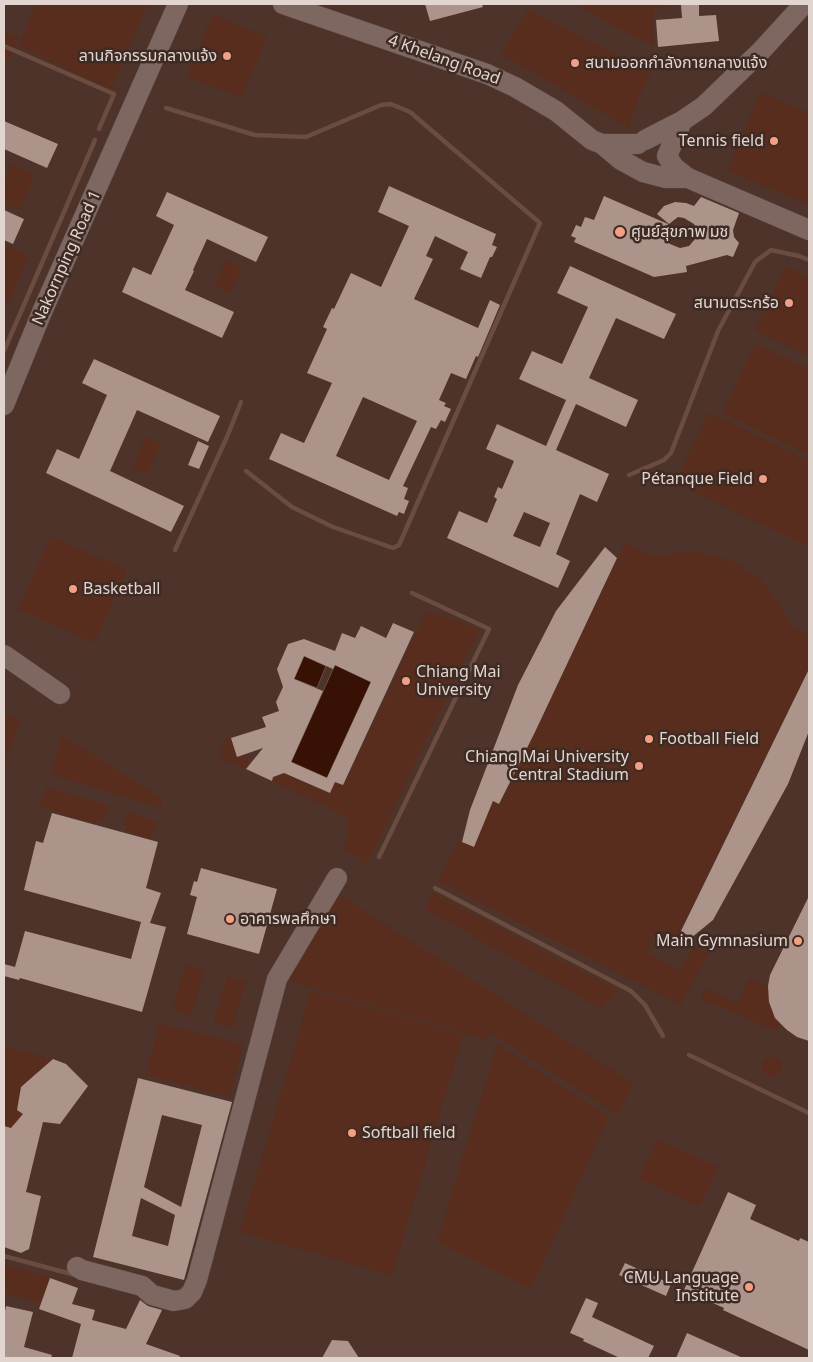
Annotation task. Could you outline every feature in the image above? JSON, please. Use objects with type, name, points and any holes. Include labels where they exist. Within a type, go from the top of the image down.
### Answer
[{"type":"street","name":"Nakornping Road 1","points":[[4,405],[42,312],[178,4]]},
{"type":"street","name":"4 Khelang Road","points":[[283,4],[487,74],[556,110],[621,160],[643,172],[666,178],[688,178]]},
{"type":"street","points":[[597,142],[641,142],[682,121],[704,106],[761,51],[804,4]]},
{"type":"street","points":[[682,121],[667,156],[674,167],[688,178],[809,230]]},
{"type":"street","points":[[4,655],[60,694]]},
{"type":"street","points":[[78,1266],[82,1270],[142,1286],[152,1295],[174,1301],[185,1299],[192,1292],[197,1280],[277,979],[337,878]]},
{"type":"shaded area","name":"Chiang Mai University","points":[[4,4],[809,4],[809,1358],[4,1358]]},
{"type":"shaded area","points":[[36,4],[148,4],[111,90],[19,46]]},
{"type":"shaded area","points":[[575,4],[681,4],[654,9],[654,46],[609,24]]},
{"type":"shaded area","name":"สนามออกกำลังกายกลางแจ้ง","points":[[528,9],[651,72],[639,96],[629,128],[501,54]]},
{"type":"shaded area","name":"ลานกิจกรรมกลางแจ้ง","points":[[213,14],[267,37],[241,98],[187,76]]},
{"type":"shaded area","points":[[4,31],[19,38],[9,60],[4,58]]},
{"type":"shaded area","name":"Tennis field","points":[[760,92],[809,113],[809,205],[727,170]]},
{"type":"shaded area","points":[[12,164],[35,175],[20,210],[4,203],[4,182]]},
{"type":"shaded area","points":[[4,244],[29,256],[5,311],[4,310]]},
{"type":"shaded area","points":[[226,260],[242,268],[230,294],[214,286]]},
{"type":"shaded area","name":"สนามตระกร้อ","points":[[786,266],[809,277],[809,356],[755,330]]},
{"type":"shaded area","points":[[756,343],[809,369],[809,455],[722,413]]},
{"type":"shaded area","name":"Pétanque Field","points":[[709,412],[809,460],[809,547],[675,483]]},
{"type":"shaded area","points":[[145,437],[161,444],[147,475],[132,468]]},
{"type":"shaded area","name":"Basketball","points":[[51,536],[127,570],[94,643],[18,609]]},
{"type":"shaded area","name":"Chiang Mai University Central Stadium","points":[[625,543],[652,556],[693,551],[730,560],[762,580],[784,610],[791,625],[809,634],[809,669],[675,942],[655,934],[647,953],[680,969],[694,946],[709,953],[681,1005],[438,881],[458,840],[474,847],[493,801],[500,803]]},
{"type":"shaded area","points":[[426,611],[479,629],[367,864],[343,848],[348,836],[347,818],[272,781],[273,777],[284,773],[329,793],[335,782],[343,785],[340,794]]},
{"type":"shaded area","points":[[304,656],[326,666],[317,688],[294,679]]},
{"type":"shaded area","points":[[335,665],[371,682],[327,778],[291,762]]},
{"type":"shaded area","points":[[4,713],[20,719],[4,766]]},
{"type":"shaded area","points":[[62,735],[163,799],[161,808],[50,774]]},
{"type":"shaded area","points":[[226,738],[231,738],[237,757],[246,754],[249,765],[246,769],[223,760],[220,751]]},
{"type":"shaded area","points":[[46,787],[109,806],[105,821],[97,819],[96,824],[40,807]]},
{"type":"shaded area","points":[[127,811],[157,822],[152,839],[125,831],[126,826],[123,825]]},
{"type":"shaded area","points":[[335,892],[633,1083],[618,1115],[489,1032],[487,1040],[287,980]]},
{"type":"shaded area","points":[[433,893],[619,991],[601,1009],[425,909]]},
{"type":"shaded area","points":[[186,964],[205,970],[191,1016],[172,1010]]},
{"type":"shaded area","points":[[227,976],[246,981],[233,1027],[214,1022]]},
{"type":"shaded area","points":[[749,978],[769,986],[769,1002],[775,1017],[780,1023],[776,1031],[701,999],[705,988],[738,1003]]},
{"type":"shaded area","name":"Softball field","points":[[311,990],[463,1035],[392,1276],[240,1232]]},
{"type":"shaded area","points":[[159,1023],[243,1044],[230,1097],[146,1075]]},
{"type":"shaded area","name":"Softball field","points":[[497,1044],[609,1117],[531,1289],[437,1242]]},
{"type":"shaded area","points":[[4,1046],[53,1059],[21,1087],[18,1110],[23,1114],[11,1128],[4,1126]]},
{"type":"shaded area","points":[[772,1057],[779,1060],[782,1067],[779,1074],[772,1077],[765,1074],[762,1067],[765,1060]]},
{"type":"shaded area","points":[[657,1139],[718,1167],[700,1207],[639,1179]]},
{"type":"shaded area","points":[[4,1264],[78,1286],[69,1311],[4,1293]]},
{"type":"building","points":[[425,4],[482,4],[483,7],[430,21]]},
{"type":"building","points":[[681,5],[699,5],[699,16],[716,15],[719,41],[658,47],[656,20],[682,18]]},
{"type":"building","points":[[4,121],[58,144],[47,168],[4,149]]},
{"type":"building","points":[[389,186],[496,234],[492,245],[497,247],[492,257],[490,257],[481,278],[460,269],[468,252],[435,236],[426,256],[433,259],[414,299],[478,328],[490,300],[500,305],[478,357],[476,356],[466,379],[451,373],[439,400],[446,403],[444,406],[451,409],[445,422],[441,420],[436,429],[431,427],[403,486],[408,488],[404,499],[409,501],[404,514],[399,512],[397,516],[269,459],[281,433],[304,443],[332,383],[307,373],[327,329],[323,327],[351,273],[381,287],[409,226],[378,212]],"holes":[[[363,397],[417,421],[389,480],[336,456]]]},
{"type":"building","points":[[167,192],[268,237],[256,262],[207,239],[185,290],[234,312],[222,338],[122,292],[133,267],[151,275],[174,225],[156,216]]},
{"type":"building","name":"ศูนย์สุขภาพ มช","points":[[604,196],[668,224],[666,229],[667,240],[670,244],[680,248],[689,246],[696,238],[694,224],[678,217],[669,224],[657,214],[664,206],[675,202],[694,206],[701,197],[739,213],[733,230],[734,237],[739,243],[733,257],[727,255],[686,266],[687,272],[654,277],[574,242],[576,238],[571,236],[576,225],[581,227],[585,217],[594,220]]},
{"type":"building","points":[[4,210],[24,219],[13,244],[4,240]]},
{"type":"building","points":[[570,266],[676,314],[664,339],[616,318],[589,378],[638,400],[626,427],[576,404],[556,450],[609,474],[597,502],[580,494],[556,554],[570,561],[558,588],[447,538],[459,511],[487,523],[497,499],[494,497],[498,487],[502,489],[514,461],[486,449],[497,424],[546,446],[566,400],[519,379],[532,351],[562,364],[588,307],[557,293]],"holes":[[[524,512],[550,523],[540,547],[513,536]]]},
{"type":"building","points":[[94,359],[220,416],[208,442],[137,410],[110,471],[184,506],[171,532],[46,473],[57,449],[79,459],[107,395],[82,383]]},
{"type":"building","points":[[198,441],[209,446],[199,469],[188,465]]},
{"type":"building","points":[[605,547],[617,558],[535,732],[499,804],[493,801],[474,847],[462,842],[470,810],[518,685],[556,611]]},
{"type":"building","points":[[393,623],[414,632],[343,785],[335,782],[330,793],[284,773],[273,777],[272,781],[246,769],[263,748],[237,757],[231,738],[266,727],[262,717],[279,711],[276,702],[283,687],[277,669],[288,644],[304,639],[335,651],[342,633],[355,638],[361,626],[386,638]],"holes":[[[304,656],[333,669],[335,665],[371,682],[327,778],[291,762],[323,691],[294,679]]]},
{"type":"building","points":[[809,669],[809,731],[788,784],[713,920],[691,938],[681,931]]},
{"type":"building","points":[[52,813],[158,842],[146,888],[161,893],[150,923],[166,927],[142,1012],[20,978],[19,980],[4,976],[4,964],[15,967],[25,931],[131,959],[141,922],[24,890],[36,841],[43,843]]},
{"type":"building","name":"อาคารพลศึกษา","points":[[201,868],[277,889],[259,954],[187,934],[197,897],[190,895],[194,881],[197,882]]},
{"type":"building","name":"Main Gymnasium","points":[[809,896],[809,1041],[797,1037],[775,1018],[769,1002],[768,986],[770,975]]},
{"type":"building","points":[[53,1059],[66,1064],[88,1086],[60,1124],[43,1122],[26,1192],[41,1196],[29,1249],[21,1253],[4,1247],[4,1126],[11,1128],[23,1114],[17,1110],[21,1087]]},
{"type":"building","points":[[138,1078],[232,1102],[184,1280],[93,1257]],"holes":[[[162,1115],[202,1125],[181,1207],[144,1187]],[[141,1198],[175,1215],[168,1246],[132,1236]]]},
{"type":"building","points":[[728,1192],[756,1205],[750,1219],[799,1241],[800,1238],[809,1242],[809,1350],[684,1290]]},
{"type":"building","points":[[625,1263],[671,1284],[666,1296],[619,1275]]},
{"type":"building","points":[[50,1278],[78,1288],[72,1304],[95,1310],[92,1320],[126,1329],[140,1300],[148,1306],[162,1310],[146,1344],[180,1356],[179,1358],[72,1358],[81,1324],[39,1309]]},
{"type":"building","points":[[586,1298],[598,1303],[592,1317],[654,1346],[648,1358],[620,1358],[570,1333]]},
{"type":"building","points":[[6,1306],[33,1312],[24,1347],[52,1355],[51,1358],[4,1358],[4,1316]]},
{"type":"building","points":[[687,1333],[743,1358],[676,1358]]},
{"type":"building","points":[[332,1340],[348,1341],[359,1358],[322,1358]]},
{"type":"waterway","points":[[4,46],[114,94],[99,129]]},
{"type":"waterway","points":[[166,108],[255,135],[306,137],[381,105],[391,104],[410,112],[540,223],[399,545],[393,548],[333,527],[292,507],[246,471]]},
{"type":"waterway","points":[[4,351],[95,140]]},
{"type":"waterway","points":[[629,475],[664,460],[671,453],[718,331],[755,262],[771,250],[809,260]]},
{"type":"waterway","points":[[175,550],[241,402]]},
{"type":"waterway","points":[[379,857],[489,629],[412,593]]},
{"type":"waterway","points":[[435,888],[631,991],[645,1005],[663,1036]]},
{"type":"waterway","points":[[689,1055],[809,1113]]},
{"type":"waterway","points":[[4,1256],[75,1275]]},
{"type":"place","name":"ลานกิจกรรมกลางแจ้ง","points":[[227,56]]},
{"type":"place","name":"สนามออกกำลังกายกลางแจ้ง","points":[[575,63]]},
{"type":"place","name":"Tennis field","points":[[774,141]]},
{"type":"place","name":"ศูนย์สุขภาพ มช","points":[[620,232]]},
{"type":"place","name":"สนามตระกร้อ","points":[[789,303]]},
{"type":"place","name":"Pétanque Field","points":[[763,479]]},
{"type":"place","name":"Basketball","points":[[73,589]]},
{"type":"place","name":"Chiang Mai University","points":[[406,681]]},
{"type":"place","name":"Football Field","points":[[649,739]]},
{"type":"place","name":"Chiang Mai University Central Stadium","points":[[639,766]]},
{"type":"place","name":"อาคารพลศึกษา","points":[[230,919]]},
{"type":"place","name":"Main Gymnasium","points":[[798,941]]},
{"type":"place","name":"Softball field","points":[[352,1133]]},
{"type":"place","name":"CMU Language Institute","points":[[749,1287]]}]
